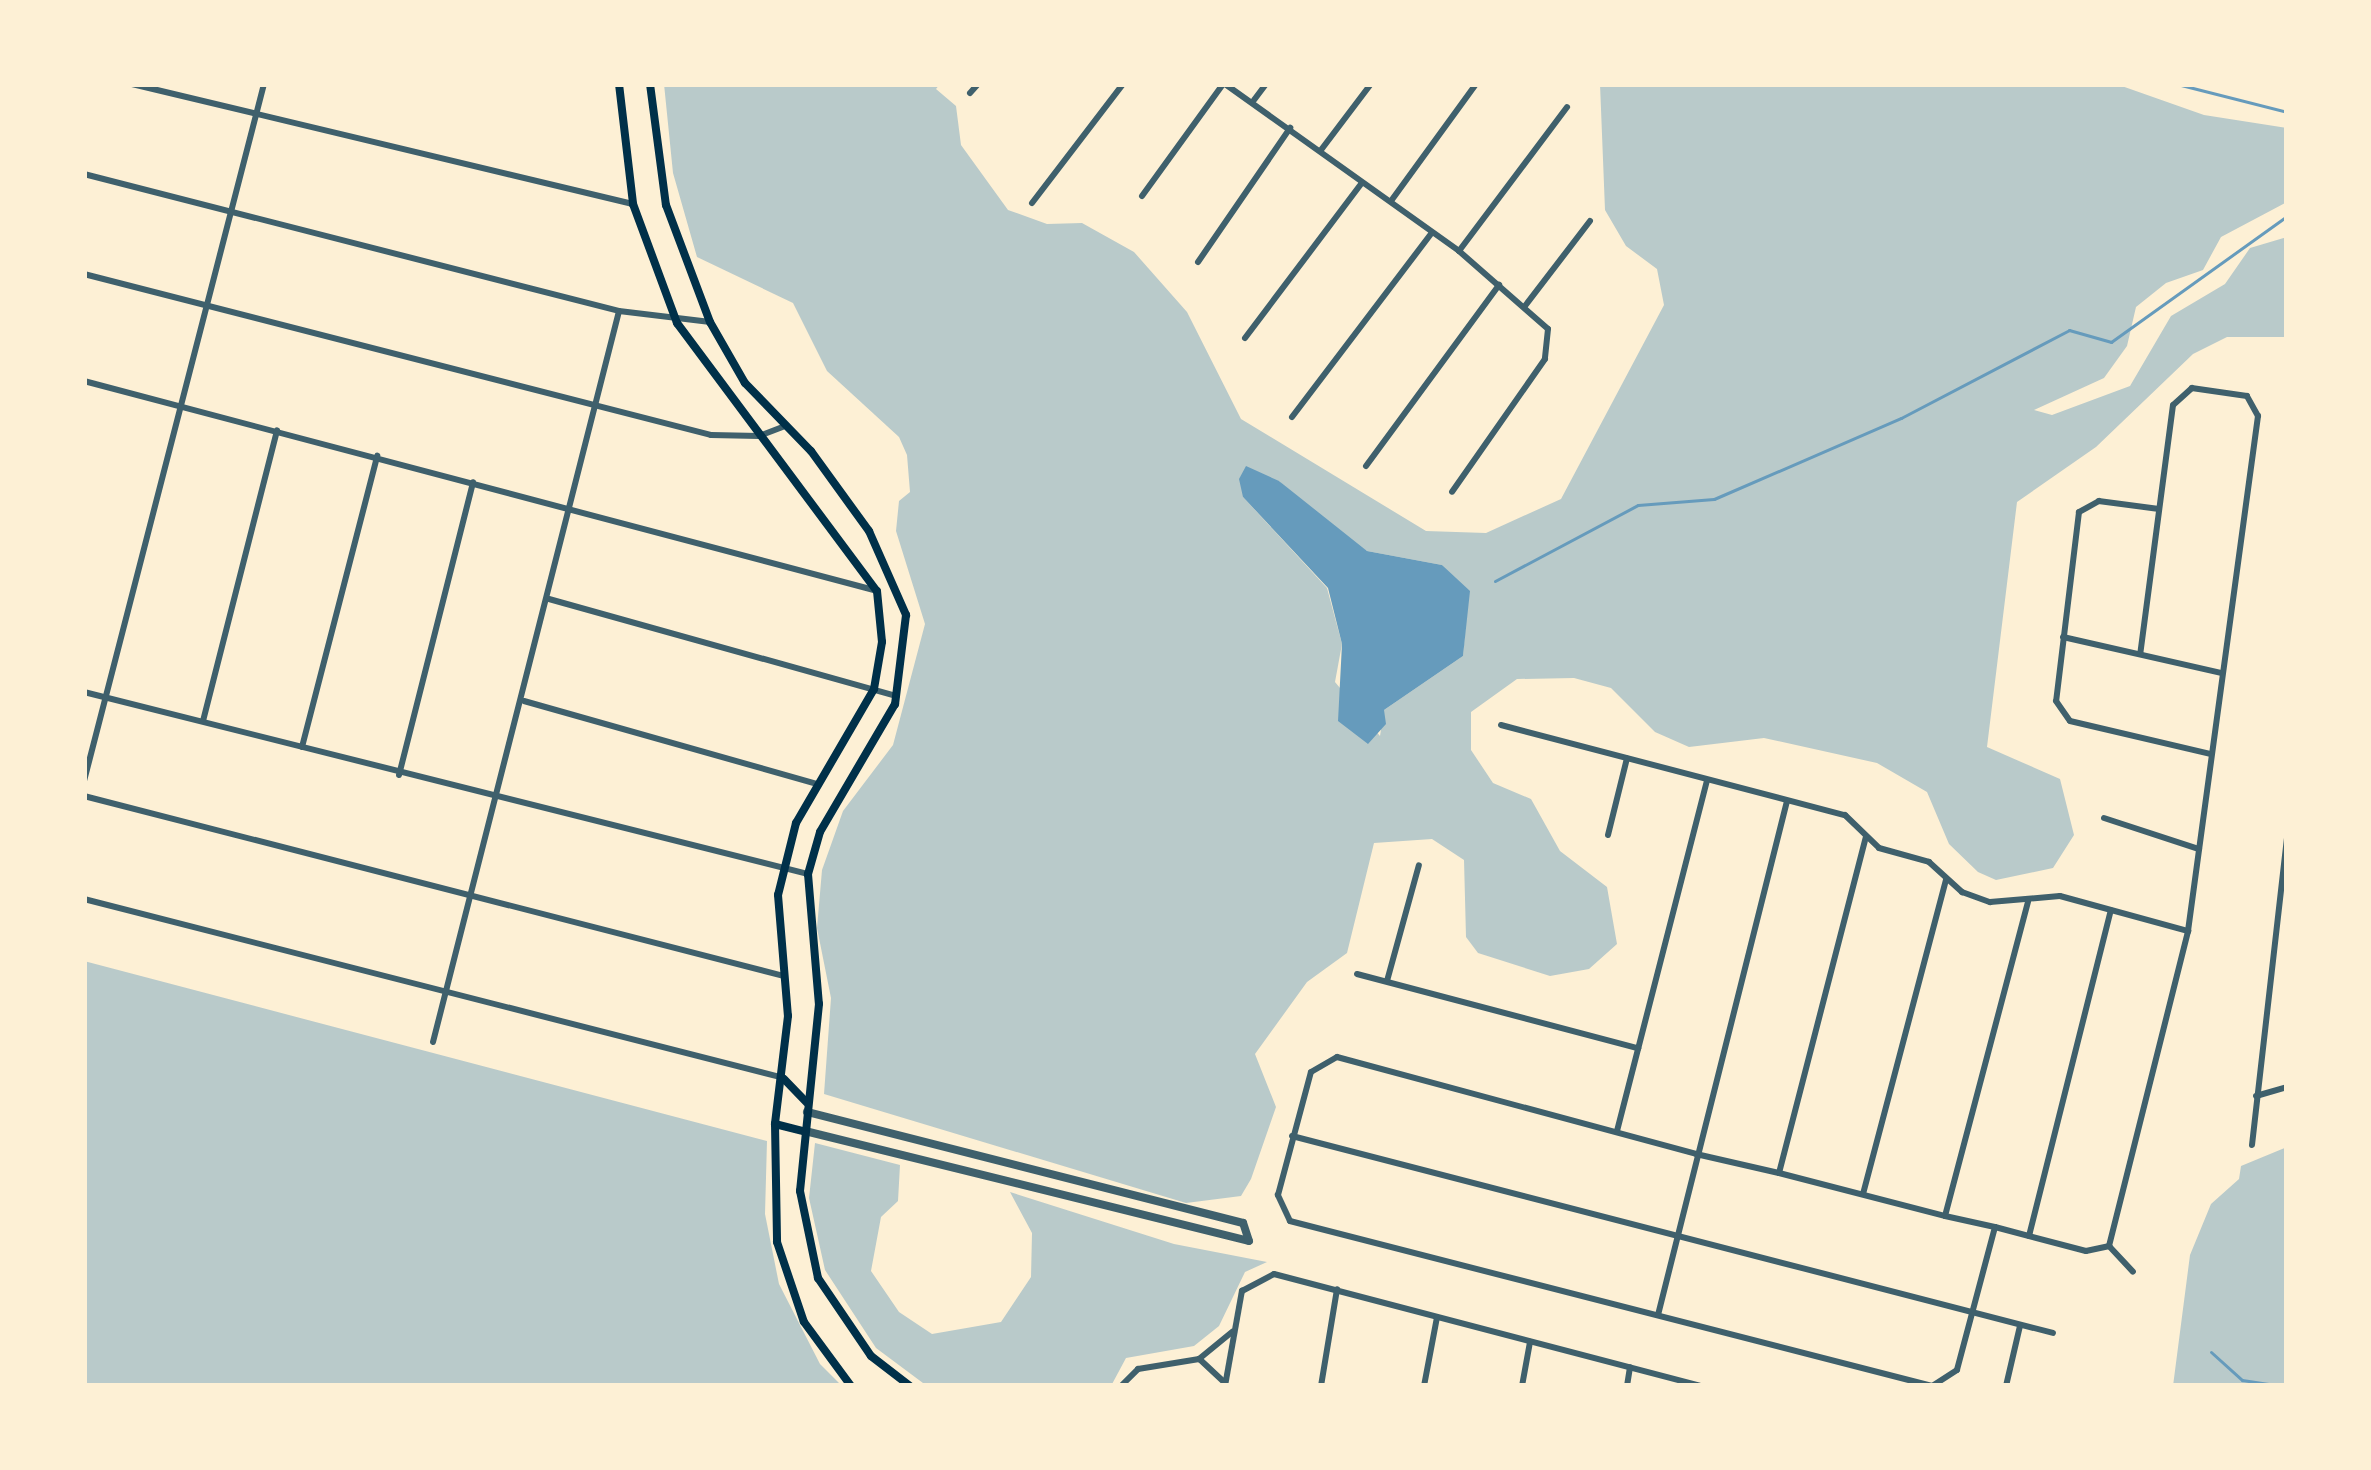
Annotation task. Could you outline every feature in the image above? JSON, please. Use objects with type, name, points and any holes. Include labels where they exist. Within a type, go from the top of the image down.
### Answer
[{"type":"main road","points":[[619,84],[633,204],[676,323],[877,591],[882,642],[874,689],[818,784],[782,867],[784,1078],[775,1124],[772,1192],[788,1284],[826,1361],[851,1386]]},
{"type":"main road","points":[[650,84],[666,205],[710,322],[746,382],[842,490],[900,588],[908,635],[897,696],[820,832],[808,874],[819,1004],[804,1131],[802,1214],[818,1278],[871,1356],[910,1386]]},
{"type":"main road","points":[[784,1078],[807,1108]]},
{"type":"main road","points":[[775,1124],[804,1131]]},
{"type":"street","points":[[133,84],[633,204]]},
{"type":"street","points":[[84,781],[264,84]]},
{"type":"street","points":[[970,93],[977,84]]},
{"type":"street","points":[[1031,203],[1123,84]]},
{"type":"street","points":[[1142,196],[1224,84],[1254,100],[1459,251],[1525,306],[1548,329],[1550,350],[1452,492]]},
{"type":"street","points":[[1254,100],[1266,84]]},
{"type":"street","points":[[1321,150],[1370,84]]},
{"type":"street","points":[[1390,201],[1476,84]]},
{"type":"street","points":[[1459,251],[1567,107]]},
{"type":"street","points":[[1198,262],[1290,128]]},
{"type":"street","points":[[84,174],[619,311],[676,323],[710,322]]},
{"type":"street","points":[[1245,338],[1363,182]]},
{"type":"street","points":[[1525,306],[1589,221]]},
{"type":"street","points":[[1292,417],[1432,232]]},
{"type":"street","points":[[84,274],[711,435],[759,436],[785,426]]},
{"type":"street","points":[[1366,466],[1499,285]]},
{"type":"street","points":[[433,1042],[443,990],[524,701],[619,311]]},
{"type":"street","points":[[85,383],[570,505],[877,591]]},
{"type":"street","points":[[2109,1246],[2188,931],[2258,416],[2254,401],[2221,389],[2185,390],[2174,405],[2140,654]]},
{"type":"street","points":[[203,721],[277,430]]},
{"type":"street","points":[[302,747],[377,456]]},
{"type":"street","points":[[399,775],[472,482]]},
{"type":"street","points":[[2158,509],[2099,501],[2079,512],[2062,637],[2058,710],[2070,721],[2211,754]]},
{"type":"street","points":[[549,599],[897,696]]},
{"type":"street","points":[[2062,637],[2222,673]]},
{"type":"street","points":[[84,692],[399,775],[808,874]]},
{"type":"street","points":[[524,701],[818,784]]},
{"type":"street","points":[[1501,725],[1845,814],[1866,837],[1929,862],[1946,879],[1990,902],[2060,896],[2188,931]]},
{"type":"street","points":[[1608,836],[1628,758]]},
{"type":"street","points":[[1617,1132],[1707,780]]},
{"type":"street","points":[[84,796],[785,976]]},
{"type":"street","points":[[1658,1316],[1787,801]]},
{"type":"street","points":[[2104,818],[2199,849]]},
{"type":"street","points":[[1779,1173],[1866,837]]},
{"type":"street","points":[[2252,1145],[2287,838]]},
{"type":"street","points":[[1387,981],[1419,865]]},
{"type":"street","points":[[1862,1194],[1946,879]]},
{"type":"street","points":[[84,899],[784,1078]]},
{"type":"street","points":[[1945,1216],[2027,902]]},
{"type":"street","points":[[2029,1236],[2111,910]]},
{"type":"street","points":[[1357,974],[1638,1048]]},
{"type":"street","points":[[1995,1228],[1957,1370],[1936,1386],[1290,1221],[1280,1206],[1292,1136],[1321,1060],[1337,1057],[1696,1154],[1779,1173],[2091,1252],[2109,1246]]},
{"type":"street","points":[[2254,1096],[2287,1087]]},
{"type":"street","points":[[804,1131],[1249,1241],[1243,1223],[807,1108]]},
{"type":"street","points":[[1292,1136],[2053,1333]]},
{"type":"street","points":[[2109,1246],[2133,1272]]},
{"type":"street","points":[[1225,1385],[1242,1292],[1262,1276],[1337,1289],[1700,1386]]},
{"type":"street","points":[[1321,1386],[1337,1289]]},
{"type":"street","points":[[1424,1386],[1437,1317]]},
{"type":"street","points":[[2006,1386],[2020,1326]]},
{"type":"street","points":[[1120,1386],[1138,1369],[1199,1359],[1235,1330]]},
{"type":"street","points":[[1522,1386],[1530,1341]]},
{"type":"street","points":[[1199,1359],[1225,1385]]},
{"type":"street","points":[[1627,1386],[1630,1367]]},
{"type":"shaded area","points":[[664,84],[940,84],[936,89],[956,106],[961,145],[1008,210],[1047,224],[1082,223],[1134,252],[1187,312],[1241,419],[1426,531],[1486,533],[1561,499],[1664,305],[1657,269],[1626,246],[1605,210],[1600,84],[2116,84],[2204,115],[2287,128],[2287,202],[2221,237],[2203,270],[2166,283],[2136,307],[2127,346],[2104,378],[2034,410],[2052,415],[2130,386],[2171,316],[2225,284],[2250,248],[2287,237],[2287,337],[2227,337],[2193,354],[2096,447],[2017,502],[1987,747],[2060,779],[2074,835],[2053,868],[1996,880],[1978,872],[1949,844],[1927,792],[1877,763],[1764,738],[1689,747],[1655,732],[1611,688],[1574,678],[1517,679],[1471,712],[1471,750],[1493,783],[1531,799],[1560,851],[1607,887],[1617,944],[1589,969],[1550,976],[1478,953],[1466,937],[1464,860],[1432,839],[1374,843],[1347,953],[1307,982],[1255,1054],[1276,1107],[1251,1179],[1241,1196],[1186,1203],[824,1094],[831,998],[817,928],[822,870],[843,811],[893,745],[925,624],[896,531],[899,501],[910,492],[907,455],[899,437],[827,371],[793,303],[697,257],[673,173]],"holes":[[[1279,481],[1334,532],[1367,551],[1442,565],[1468,597],[1463,656],[1384,710],[1380,736],[1335,682],[1342,644],[1327,588],[1243,497]]]},
{"type":"shaded area","points":[[84,961],[767,1141],[765,1214],[779,1284],[820,1364],[842,1386],[84,1386]]},
{"type":"shaded area","points":[[815,1143],[900,1165],[898,1201],[881,1217],[871,1271],[899,1312],[932,1334],[1001,1322],[1031,1277],[1032,1233],[1010,1192],[1174,1244],[1267,1262],[1245,1272],[1219,1326],[1194,1346],[1126,1358],[1111,1386],[927,1386],[876,1348],[825,1270],[809,1198]]},
{"type":"shaded area","points":[[2287,1147],[2287,1386],[2173,1386],[2190,1255],[2211,1204],[2239,1179],[2241,1166]]},
{"type":"water","points":[[1246,466],[1279,481],[1367,551],[1442,565],[1470,591],[1463,656],[1384,710],[1386,724],[1368,744],[1338,721],[1342,644],[1328,588],[1243,497],[1239,479]]},
{"type":"waterway","points":[[2177,84],[2287,112]]},
{"type":"waterway","points":[[1495,581],[1638,505],[1714,499],[1901,418],[2069,330],[2111,342],[2287,216]]},
{"type":"waterway","points":[[2211,1352],[2242,1380],[2282,1386]]}]
